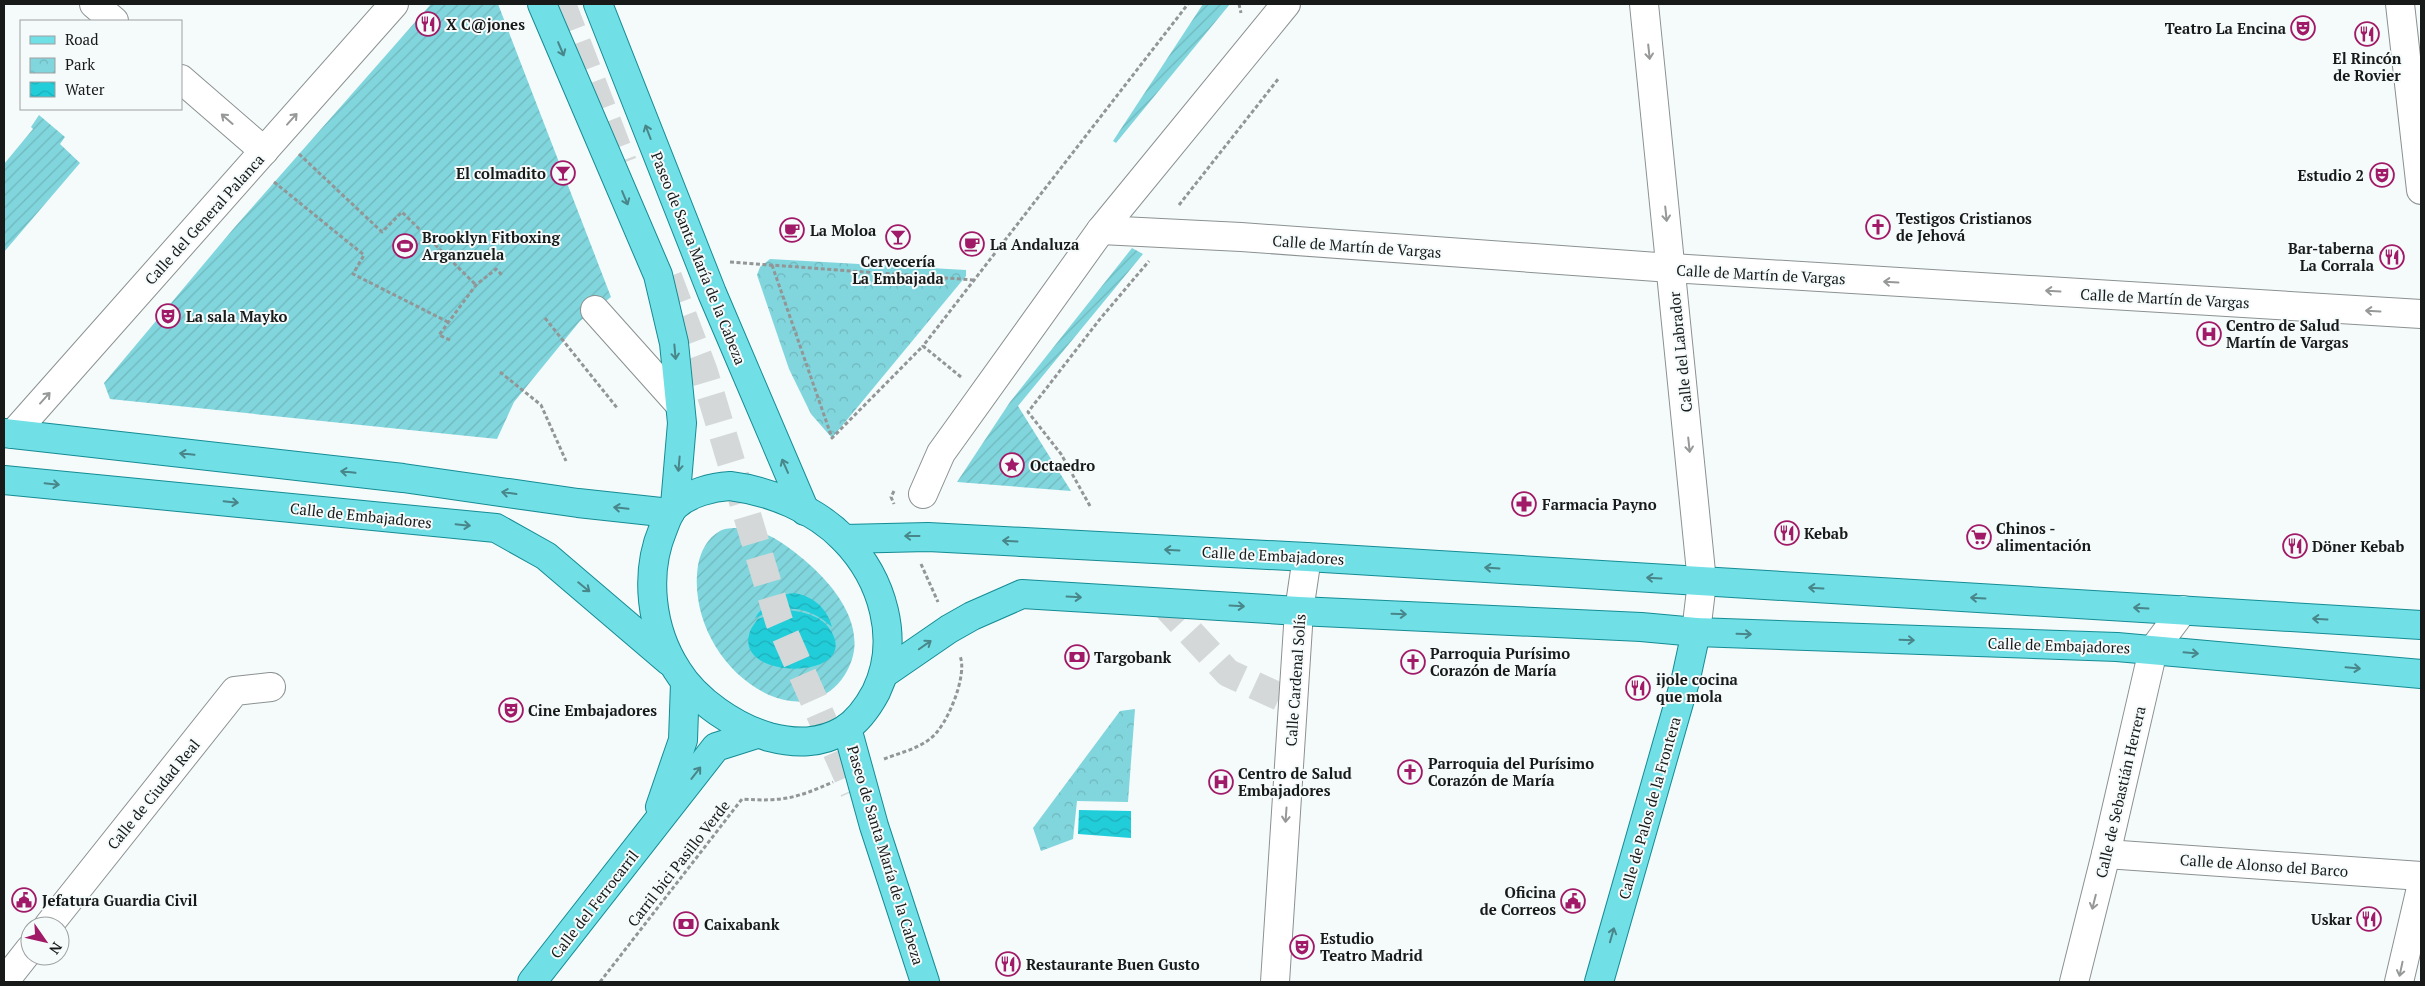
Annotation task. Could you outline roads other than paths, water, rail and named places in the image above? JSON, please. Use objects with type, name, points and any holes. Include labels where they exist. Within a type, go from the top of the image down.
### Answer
[{"type":"main road","points":[[542,4],[658,275],[674,343],[682,423],[672,509],[657,543],[653,580],[656,621],[679,673]]},
{"type":"main road","name":"Paseo de Santa María de la Cabeza","points":[[598,4],[715,301],[805,511]]},
{"type":"main road","points":[[8,434],[403,478],[571,502],[672,509],[714,487],[730,486],[762,492],[805,511],[844,539],[875,584],[883,605],[888,638],[885,673],[862,715],[847,728]]},
{"type":"main road","name":"Calle de Embajadores","points":[[4,480],[496,528],[546,556],[679,673],[721,714],[757,734],[781,740],[809,742],[833,736],[847,728]]},
{"type":"main road","name":"Calle de Embajadores","points":[[844,539],[928,537],[1306,557],[2421,625]]},
{"type":"main road","name":"Calle de Embajadores","points":[[885,673],[949,629],[972,616],[1022,594],[1299,611],[1641,627],[1696,632],[2152,650],[2421,674]]},
{"type":"main road","name":"Calle de Palos de la Frontera","points":[[1599,982],[1686,678],[1696,632]]},
{"type":"main road","name":"Calle del Ferrocarril","points":[[655,825],[683,740],[679,673]]},
{"type":"main road","name":"Paseo de Santa María de la Cabeza","points":[[847,728],[874,826],[925,982]]},
{"type":"main road","name":"Calle del Ferrocarril","points":[[532,982],[716,747],[757,734]]},
{"type":"street","points":[[94,4],[113,20]]},
{"type":"street","name":"Calle del General Palanca","points":[[8,434],[394,4]]},
{"type":"street","points":[[923,494],[941,454],[1101,230],[1286,4]]},
{"type":"street","name":"Calle del Labrador","points":[[1644,4],[1702,582]]},
{"type":"street","points":[[2400,4],[2421,190]]},
{"type":"street","points":[[182,80],[264,151]]},
{"type":"street","name":"Calle de Martín de Vargas","points":[[1101,230],[1241,237],[1671,268],[2421,314]]},
{"type":"street","points":[[595,310],[680,405]]},
{"type":"street","name":"Calle Cardenal Solís","points":[[1275,982],[1299,611],[1306,557]]},
{"type":"street","points":[[1696,632],[1702,582]]},
{"type":"street","name":"Calle de Sebastián Herrera","points":[[2074,982],[2106,854],[2152,650],[2183,610]]},
{"type":"street","name":"Calle de Ciudad Real","points":[[56,916],[235,691],[271,687]]},
{"type":"street","name":"Calle de Alonso del Barco","points":[[2106,854],[2421,876]]},
{"type":"street","points":[[2398,982],[2415,935],[2421,888]]},
{"type":"street","points":[[4,982],[20,962]]},
{"type":"water","points":[[794,593],[807,597],[818,604],[827,614],[832,627],[814,614],[795,609],[775,610],[755,618],[771,601]]},
{"type":"water","points":[[784,610],[809,614],[825,623],[836,645],[830,658],[817,665],[798,669],[779,667],[762,661],[751,650],[749,635],[751,628],[758,619]]},
{"type":"water","points":[[1079,810],[1131,811],[1131,838],[1078,834]]},
{"type":"tunnel","points":[[562,4],[623,163]]},
{"type":"tunnel","points":[[668,277],[704,372],[779,621],[854,791]]},
{"type":"tunnel","points":[[1162,602],[1228,673],[1293,703]]},
{"type":"place","name":"X C@jones","points":[[428,24]]},
{"type":"place","name":"Teatro La Encina","points":[[2303,28]]},
{"type":"place","name":"El Rincón de Rovier","points":[[2367,34]]},
{"type":"place","name":"El colmadito","points":[[563,173]]},
{"type":"place","name":"Estudio 2","points":[[2382,175]]},
{"type":"place","name":"Testigos Cristianos de Jehová","points":[[1878,227]]},
{"type":"place","name":"La Moloa","points":[[792,230]]},
{"type":"place","name":"Cervecería La Embajada","points":[[898,237]]},
{"type":"place","name":"La Andaluza","points":[[972,244]]},
{"type":"place","name":"Brooklyn Fitboxing Arganzuela","points":[[405,246]]},
{"type":"place","name":"Bar-taberna La Corrala","points":[[2392,257]]},
{"type":"place","name":"La sala Mayko","points":[[168,316]]},
{"type":"place","name":"Centro de Salud Martín de Vargas","points":[[2209,334]]},
{"type":"place","name":"Octaedro","points":[[1012,465]]},
{"type":"place","name":"Farmacia Payno","points":[[1524,504]]},
{"type":"place","name":"Kebab","points":[[1787,533]]},
{"type":"place","name":"Chinos - alimentación","points":[[1979,537]]},
{"type":"place","name":"Döner Kebab","points":[[2295,546]]},
{"type":"place","name":"Targobank","points":[[1077,657]]},
{"type":"place","name":"Parroquia Purísimo Corazón de María","points":[[1413,662]]},
{"type":"place","name":"ijole cocina que mola","points":[[1638,688]]},
{"type":"place","name":"Cine Embajadores","points":[[511,710]]},
{"type":"place","name":"Parroquia del Purísimo Corazón de María","points":[[1410,772]]},
{"type":"place","name":"Centro de Salud Embajadores","points":[[1221,782]]},
{"type":"place","name":"Jefatura Guardia Civil","points":[[24,900]]},
{"type":"place","name":"Oficina de Correos","points":[[1573,901]]},
{"type":"place","name":"Uskar","points":[[2369,919]]},
{"type":"place","name":"Caixabank","points":[[686,924]]},
{"type":"place","name":"Estudio Teatro Madrid","points":[[1302,947]]},
{"type":"place","name":"Restaurante Buen Gusto","points":[[1008,964]]}]
